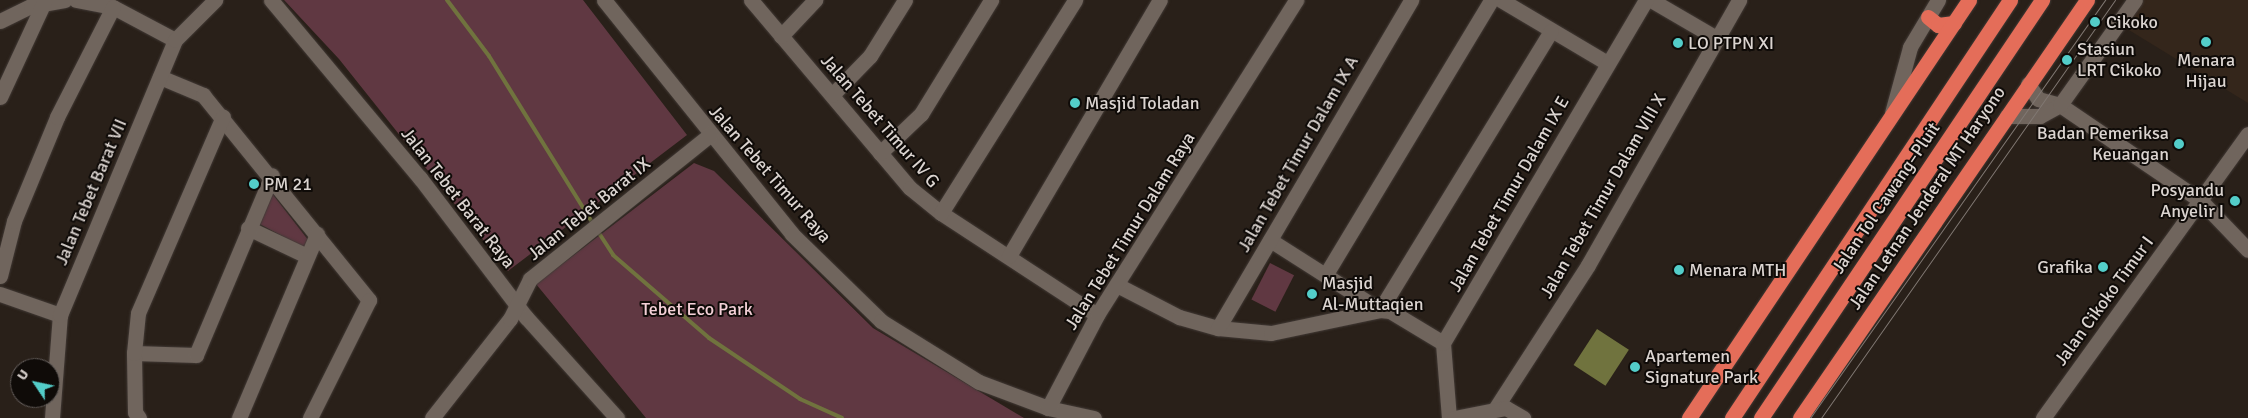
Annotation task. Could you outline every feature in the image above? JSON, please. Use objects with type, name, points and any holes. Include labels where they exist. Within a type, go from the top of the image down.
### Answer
[{"type":"highway","points":[[1689,418],[1969,0]]},
{"type":"highway","name":"Jalan Tol Cawang–Pluit","points":[[1732,418],[2010,0]]},
{"type":"highway","name":"Jalan Tol Cawang–Pluit","points":[[1761,418],[2042,0]]},
{"type":"highway","name":"Jalan Letnan Jenderal MT Haryono","points":[[1800,418],[2087,0]]},
{"type":"highway","points":[[1928,17],[1938,25],[1954,23]]},
{"type":"street","points":[[0,20],[44,2],[64,0]]},
{"type":"street","points":[[76,0],[113,7],[175,40]]},
{"type":"street","name":"Jalan Tebet Barat VII","points":[[52,418],[60,315],[175,40],[215,0]]},
{"type":"street","name":"Jalan Tebet Barat Raya","points":[[272,0],[420,178],[517,306],[617,418]]},
{"type":"street","name":"Jalan Tebet Timur Raya","points":[[604,0],[710,135],[792,234],[881,320],[979,382],[1048,408],[1094,418]]},
{"type":"street","name":"Jalan Tebet Timur IV G","points":[[751,0],[910,188],[941,214],[1009,256],[1097,315]]},
{"type":"street","points":[[781,36],[815,0]]},
{"type":"street","points":[[832,95],[870,56],[905,0]]},
{"type":"street","points":[[880,153],[921,114],[992,0]]},
{"type":"street","points":[[941,214],[1074,0]]},
{"type":"street","points":[[1009,256],[1160,0]]},
{"type":"street","name":"Jalan Tebet Timur Dalam Raya","points":[[1048,408],[1097,315],[1296,0]]},
{"type":"street","name":"Jalan Tebet Timur Dalam IX A","points":[[1218,328],[1411,0]]},
{"type":"street","points":[[1326,274],[1491,0]]},
{"type":"street","points":[[1501,0],[1550,31],[1607,63]]},
{"type":"street","name":"Jalan Tebet Timur Dalam IX E","points":[[1443,343],[1646,0]]},
{"type":"street","points":[[1651,0],[1716,38]]},
{"type":"street","name":"Jalan Tebet Timur Dalam VIII X","points":[[1495,409],[1588,265],[1739,0]]},
{"type":"street","points":[[1890,120],[1910,47],[1938,0]]},
{"type":"street","points":[[2007,116],[2040,116],[2060,105],[2135,0]]},
{"type":"street","points":[[0,97],[44,2]]},
{"type":"street","points":[[0,276],[14,221],[57,117],[113,7]]},
{"type":"street","points":[[1380,310],[1550,31]]},
{"type":"street","points":[[160,76],[202,95],[223,117],[272,175],[370,300],[310,418]]},
{"type":"street","points":[[2028,84],[2038,99],[2060,105],[2200,200],[2247,247]]},
{"type":"street","points":[[138,417],[134,353],[138,313],[223,117]]},
{"type":"street","name":"Jalan Cikoko Timur I","points":[[2043,418],[2248,134]]},
{"type":"street","name":"Jalan Tebet Barat IX","points":[[432,418],[517,306],[530,280],[710,135]]},
{"type":"street","points":[[134,353],[196,354],[272,175]]},
{"type":"street","points":[[248,228],[307,256]]},
{"type":"street","points":[[239,418],[317,234]]},
{"type":"street","points":[[1270,240],[1380,310]]},
{"type":"street","points":[[1117,285],[1179,317],[1218,328],[1271,333],[1380,310],[1390,311],[1443,343],[1449,418]]},
{"type":"street","points":[[0,294],[60,315]]},
{"type":"street","points":[[1454,418],[1495,409],[1511,409],[1524,418]]},
{"type":"shaded area","points":[[2143,0],[2248,0],[2248,103],[2124,27]]},
{"type":"shaded area","points":[[1597,329],[1629,350],[1605,386],[1574,365]]},
{"type":"green space","points":[[284,0],[583,0],[687,135],[508,271],[339,59]]},
{"type":"green space","name":"Tebet Eco Park","points":[[694,163],[714,171],[873,328],[1024,418],[646,418],[536,284]]},
{"type":"green space","points":[[267,187],[309,241],[308,250],[254,221]]},
{"type":"green space","points":[[1270,263],[1294,275],[1275,312],[1251,300]]},
{"type":"waterway","points":[[447,0],[489,56],[593,224]]},
{"type":"waterway","points":[[597,230],[613,255],[709,338],[800,399],[842,418]]},
{"type":"tram line","points":[[1810,418],[2105,0]]},
{"type":"tram line","points":[[1821,418],[2115,0]]},
{"type":"place","name":"Cikoko","points":[[2095,22]]},
{"type":"place","name":"Menara Hijau","points":[[2206,42]]},
{"type":"place","name":"LO PTPN XI","points":[[1678,43]]},
{"type":"place","name":"Stasiun LRT Cikoko","points":[[2067,60]]},
{"type":"place","name":"Masjid Toladan","points":[[1075,103]]},
{"type":"place","name":"Badan Pemeriksa Keuangan","points":[[2179,144]]},
{"type":"place","name":"PM 21","points":[[254,184]]},
{"type":"place","name":"Posyandu Anyelir I","points":[[2235,201]]},
{"type":"place","name":"Grafika","points":[[2103,267]]},
{"type":"place","name":"Menara MTH","points":[[1679,270]]},
{"type":"place","name":"Masjid Al-Muttaqien","points":[[1312,294]]},
{"type":"place","name":"Apartemen Signature Park","points":[[1635,367]]}]
